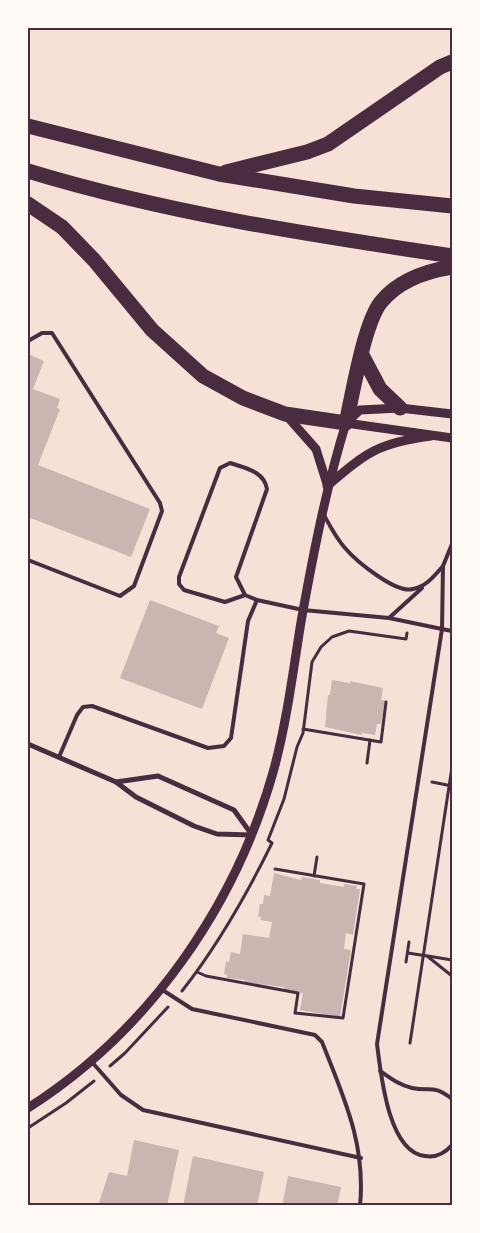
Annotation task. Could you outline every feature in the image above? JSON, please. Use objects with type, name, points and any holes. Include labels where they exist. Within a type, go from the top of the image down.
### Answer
[{"type":"highway","points":[[219,174],[306,152],[328,144],[440,67],[452,62]]},
{"type":"highway","points":[[28,126],[219,174],[354,196],[452,206]]},
{"type":"highway","points":[[28,171],[202,215],[302,234],[452,256]]},
{"type":"highway","points":[[28,204],[62,227],[94,260],[152,330],[203,376],[243,398],[285,414],[346,423],[370,323],[381,302],[399,285],[438,269],[452,267]]},
{"type":"highway","points":[[362,355],[380,389],[400,408]]},
{"type":"street","points":[[28,1108],[90,1061],[119,1035],[160,989],[208,923],[236,873],[252,835],[274,767],[327,487],[346,423],[360,410],[400,408],[452,414]]},
{"type":"street","points":[[285,414],[316,449],[327,487]]},
{"type":"street","points":[[346,423],[452,438]]},
{"type":"street","points":[[327,487],[356,461],[377,448],[399,441],[431,436]]},
{"type":"street","points":[[28,744],[116,782],[136,797],[194,826],[217,834],[252,835]]},
{"type":"street","points":[[116,782],[158,776],[234,810],[252,835]]},
{"type":"lane","points":[[28,341],[42,333],[52,334],[160,503],[162,512],[134,586],[120,596],[28,560]]},
{"type":"lane","points":[[245,595],[225,602],[184,590],[179,584],[179,576],[220,468],[230,462],[256,472],[265,481],[267,489],[236,577],[245,595],[256,600],[303,610],[388,618],[452,631]]},
{"type":"lane","points":[[322,512],[343,545],[361,564],[394,585],[411,590],[426,585]]},
{"type":"lane","points":[[452,544],[444,566],[442,629],[377,1044],[384,1095],[395,1127],[407,1148],[418,1156],[431,1157],[446,1152],[452,1145]]},
{"type":"lane","points":[[388,618],[426,585],[444,566]]},
{"type":"lane","points":[[59,757],[77,715],[83,707],[92,706],[208,748],[224,746],[231,738],[248,621],[256,600]]},
{"type":"lane","points":[[160,989],[174,1000],[192,1009],[315,1035],[322,1042],[355,1128],[361,1158],[360,1206]]},
{"type":"lane","points":[[90,1061],[121,1095],[143,1110],[361,1158]]},
{"type":"lane","points":[[380,1071],[401,1085],[442,1090],[452,1098]]},
{"type":"path","points":[[303,729],[380,742],[386,702]]},
{"type":"path","points":[[367,763],[370,740]]},
{"type":"path","points":[[410,1043],[451,786],[452,767]]},
{"type":"path","points":[[432,782],[451,786]]},
{"type":"path","points":[[314,876],[317,857]]},
{"type":"path","points":[[197,972],[206,976],[298,994],[295,1012],[343,1018],[364,884],[276,869]]},
{"type":"path","points":[[406,962],[409,942]]},
{"type":"path","points":[[408,953],[452,960]]},
{"type":"path","points":[[425,955],[452,976]]},
{"type":"building","points":[[28,354],[44,361],[33,389],[60,399],[57,408],[60,409],[38,465],[150,509],[131,557],[28,517]]},
{"type":"building","points":[[150,600],[219,626],[216,633],[229,638],[202,709],[120,678]]},
{"type":"building","points":[[332,680],[350,683],[350,681],[383,688],[381,700],[385,700],[381,724],[377,724],[375,735],[362,733],[362,735],[325,727],[328,695],[330,695]]},
{"type":"building","points":[[274,873],[301,880],[302,877],[320,880],[320,883],[344,887],[344,884],[357,886],[356,889],[360,889],[353,935],[346,933],[344,949],[351,950],[340,1017],[300,1010],[303,993],[284,990],[284,987],[227,978],[227,975],[224,974],[226,961],[229,962],[231,952],[240,954],[243,934],[269,938],[272,922],[261,920],[261,917],[258,917],[264,895],[270,896]]},
{"type":"building","points":[[134,1140],[179,1150],[167,1206],[98,1206],[109,1172],[127,1176]]},
{"type":"building","points":[[193,1156],[264,1172],[257,1206],[183,1206]]},
{"type":"building","points":[[288,1176],[341,1187],[337,1206],[282,1206]]}]
